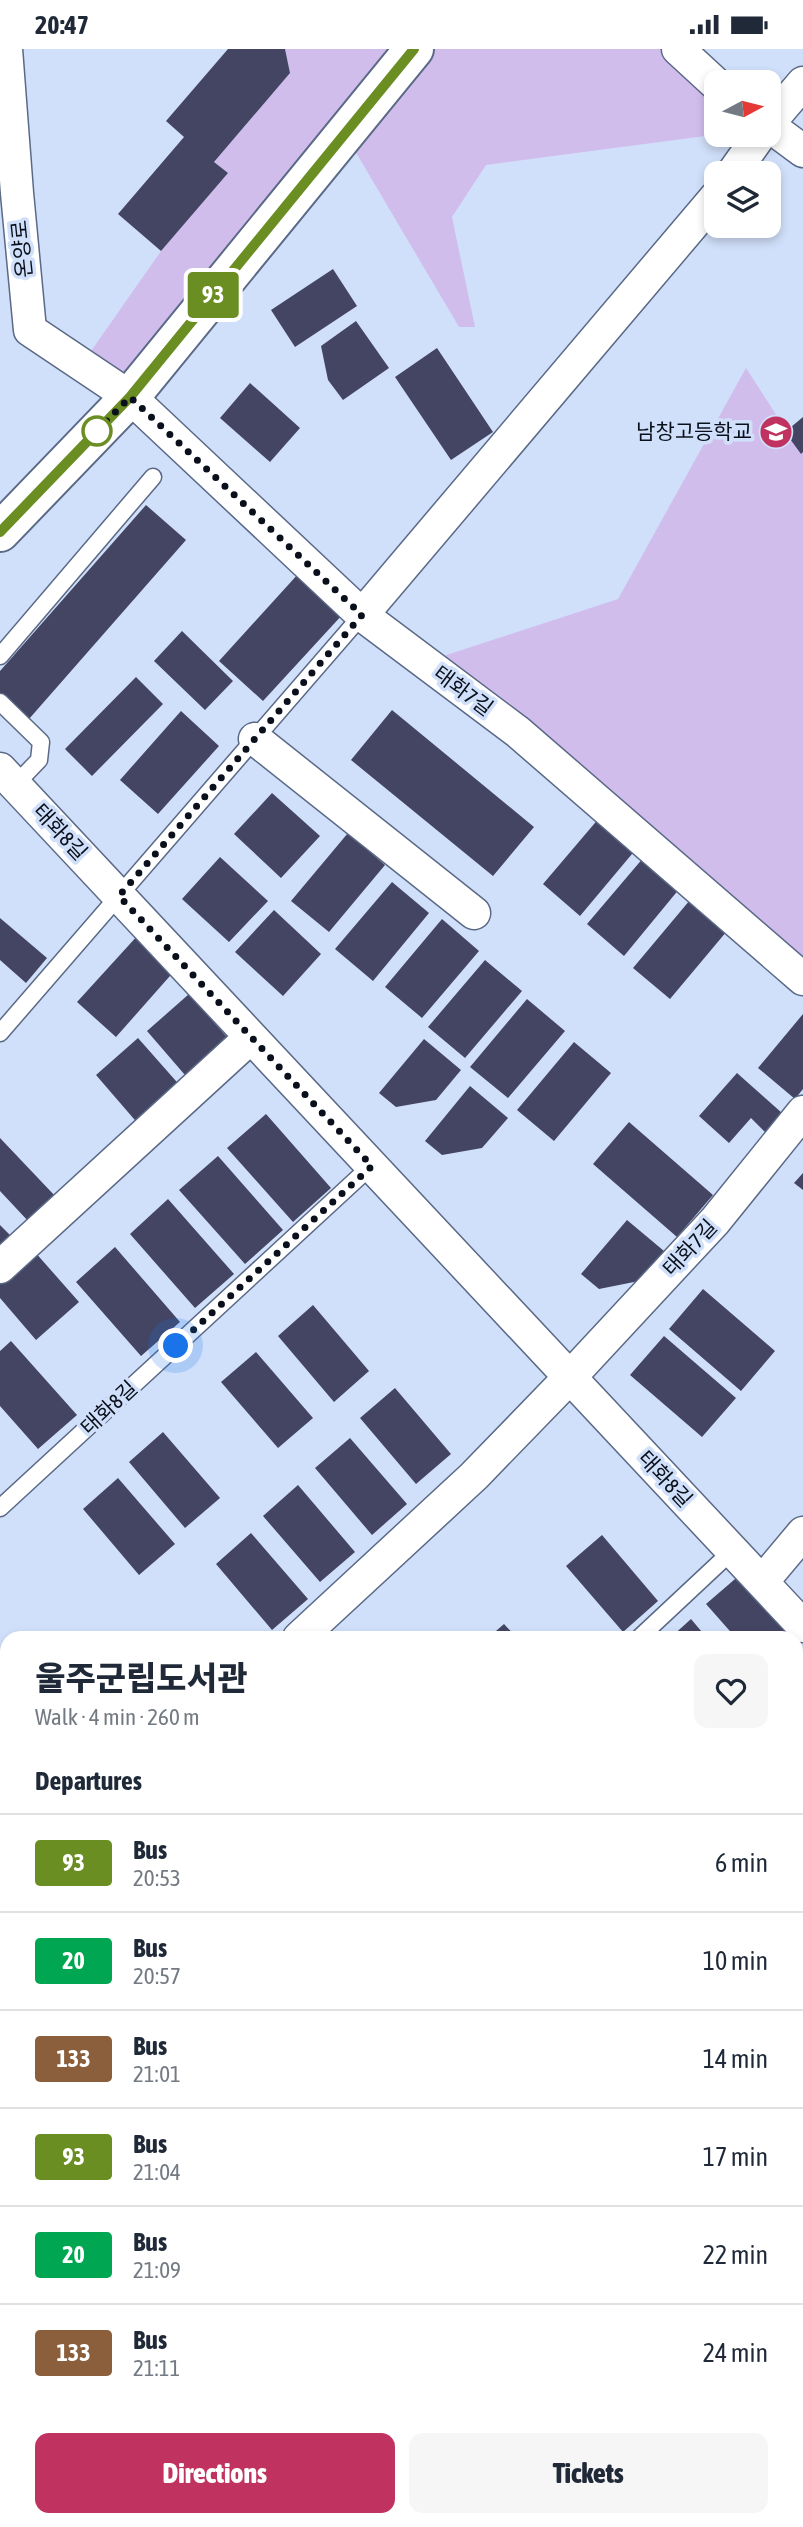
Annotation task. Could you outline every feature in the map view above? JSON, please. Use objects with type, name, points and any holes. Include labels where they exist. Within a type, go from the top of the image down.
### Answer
[{"type":"main road","points":[[0,532],[130,397],[414,49]]},
{"type":"street","name":"온양로","points":[[6,49],[11,239],[30,330],[130,397]]},
{"type":"street","points":[[678,49],[704,73]]},
{"type":"street","points":[[781,109],[803,83]]},
{"type":"street","points":[[781,134],[803,151]]},
{"type":"street","points":[[362,615],[704,211]]},
{"type":"street","name":"태화7길","points":[[130,397],[362,615],[518,732],[803,979]]},
{"type":"street","points":[[255,739],[474,913]]},
{"type":"street","name":"태화8길","points":[[8,777],[803,1626]]},
{"type":"street","points":[[0,1267],[251,1037]]},
{"type":"street","name":"태화7길","points":[[570,1377],[715,1221],[803,1112]]},
{"type":"street","points":[[307,1631],[474,1476],[570,1377]]},
{"type":"street","points":[[762,1582],[803,1533]]},
{"type":"lane","points":[[0,656],[153,477]]},
{"type":"lane","points":[[0,1033],[362,615]]},
{"type":"lane","points":[[0,702],[41,742],[39,759],[8,777]]},
{"type":"lane","name":"태화8길","points":[[0,1508],[372,1166]]},
{"type":"lane","points":[[646,1631],[732,1551]]},
{"type":"shaded area","points":[[285,49],[681,49],[704,71],[704,136],[486,165],[452,217],[475,327],[459,327],[345,134],[130,397],[82,364],[161,251],[227,173],[214,162],[290,73]]},
{"type":"shaded area","points":[[746,368],[801,453],[803,452],[803,980],[425,662],[618,599]]},
{"type":"building","points":[[228,49],[285,49],[290,73],[214,162],[228,173],[161,251],[118,214],[184,137],[166,121]]},
{"type":"building","points":[[333,269],[357,306],[295,347],[271,310]]},
{"type":"building","points":[[356,321],[389,368],[343,400],[328,380],[321,346]]},
{"type":"building","points":[[437,348],[493,432],[451,460],[395,377]]},
{"type":"building","points":[[250,383],[300,428],[270,462],[220,418]]},
{"type":"building","points":[[803,417],[803,452],[801,454],[785,432]]},
{"type":"building","points":[[146,505],[186,540],[29,719],[0,694],[0,671]]},
{"type":"building","points":[[299,573],[343,614],[263,701],[219,661]]},
{"type":"building","points":[[182,631],[233,681],[205,710],[154,661]]},
{"type":"building","points":[[136,677],[163,704],[92,776],[65,749]]},
{"type":"building","points":[[392,710],[534,827],[493,876],[351,760]]},
{"type":"building","points":[[181,711],[219,746],[158,814],[120,780]]},
{"type":"building","points":[[272,793],[320,836],[281,878],[234,834]]},
{"type":"building","points":[[600,817],[637,848],[580,916],[543,884]]},
{"type":"building","points":[[348,833],[385,865],[329,932],[291,901]]},
{"type":"building","points":[[220,857],[268,901],[229,942],[182,899]]},
{"type":"building","points":[[644,857],[680,888],[624,956],[587,924]]},
{"type":"building","points":[[392,882],[429,913],[373,981],[335,949]]},
{"type":"building","points":[[690,900],[727,931],[670,999],[633,968]]},
{"type":"building","points":[[274,910],[321,954],[283,996],[235,952]]},
{"type":"building","points":[[0,918],[47,958],[26,983],[0,960]]},
{"type":"building","points":[[442,919],[479,951],[422,1018],[385,987]]},
{"type":"building","points":[[139,934],[177,968],[116,1037],[77,1002]]},
{"type":"building","points":[[485,960],[522,991],[465,1058],[428,1027]]},
{"type":"building","points":[[189,994],[234,1045],[191,1082],[147,1031]]},
{"type":"building","points":[[527,999],[565,1031],[508,1098],[470,1067]]},
{"type":"building","points":[[803,1014],[803,1089],[795,1099],[758,1068]]},
{"type":"building","points":[[138,1038],[183,1089],[140,1126],[96,1075]]},
{"type":"building","points":[[424,1039],[461,1070],[436,1100],[396,1107],[379,1093]]},
{"type":"building","points":[[574,1042],[611,1073],[554,1141],[517,1110]]},
{"type":"building","points":[[737,1073],[782,1113],[765,1132],[751,1118],[729,1143],[699,1116]]},
{"type":"building","points":[[470,1086],[508,1118],[482,1148],[442,1155],[425,1141]]},
{"type":"building","points":[[266,1114],[331,1188],[293,1222],[227,1148]]},
{"type":"building","points":[[629,1122],[713,1195],[677,1237],[593,1164]]},
{"type":"building","points":[[0,1138],[56,1197],[29,1222],[0,1191]]},
{"type":"building","points":[[218,1156],[283,1230],[245,1264],[179,1190]]},
{"type":"building","points":[[803,1173],[803,1190],[794,1183]]},
{"type":"building","points":[[168,1199],[234,1274],[195,1308],[130,1234]]},
{"type":"building","points":[[627,1220],[664,1251],[639,1281],[599,1289],[581,1274]]},
{"type":"building","points":[[0,1225],[10,1235],[0,1244]]},
{"type":"building","points":[[115,1247],[180,1322],[141,1356],[76,1282]]},
{"type":"building","points":[[34,1251],[79,1302],[36,1340],[0,1298],[0,1281]]},
{"type":"building","points":[[703,1289],[775,1351],[741,1391],[669,1329]]},
{"type":"building","points":[[313,1305],[369,1371],[334,1402],[278,1336]]},
{"type":"building","points":[[664,1336],[736,1398],[702,1437],[630,1375]]},
{"type":"building","points":[[11,1341],[77,1415],[38,1449],[0,1406],[0,1351]]},
{"type":"building","points":[[256,1352],[313,1418],[278,1448],[221,1382]]},
{"type":"building","points":[[395,1388],[451,1454],[416,1484],[360,1418]]},
{"type":"building","points":[[163,1432],[220,1498],[185,1528],[129,1462]]},
{"type":"building","points":[[350,1438],[407,1504],[372,1535],[315,1468]]},
{"type":"building","points":[[118,1478],[175,1544],[139,1575],[83,1509]]},
{"type":"building","points":[[298,1485],[355,1552],[320,1582],[263,1516]]},
{"type":"building","points":[[251,1533],[308,1599],[272,1630],[216,1564]]},
{"type":"building","points":[[602,1535],[658,1601],[622,1631],[566,1566]]},
{"type":"building","points":[[742,1573],[792,1631],[730,1631],[706,1604]]},
{"type":"building","points":[[691,1619],[701,1631],[678,1631]]},
{"type":"building","points":[[504,1624],[510,1631],[496,1631]]},
{"type":"bus line","name":"93","points":[[0,532],[130,397],[414,49]]},
{"type":"place","name":"남창고등학교","points":[[776,432]]},
{"type":"route","points":[[97,431],[93,435],[130,397],[362,615],[119,896],[372,1166],[176,1346]]}]
